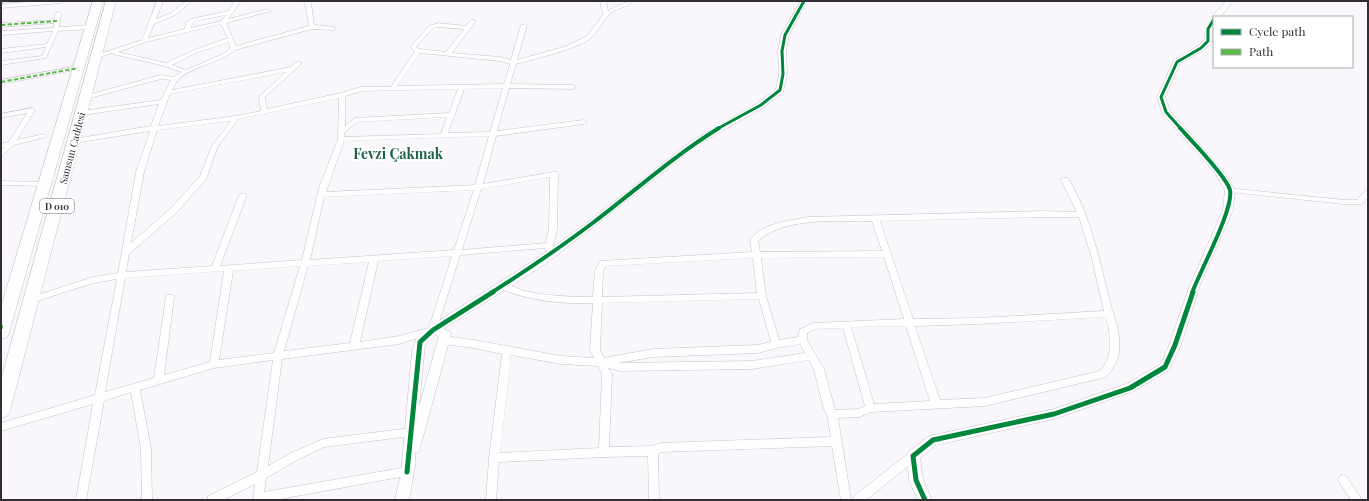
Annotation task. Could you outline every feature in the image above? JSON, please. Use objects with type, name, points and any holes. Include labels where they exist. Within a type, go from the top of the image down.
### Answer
[{"type":"highway","name":"Samsun Caddesi","points":[[2,329],[43,184],[98,1]]},
{"type":"highway","name":"Samsun Caddesi","points":[[1,411],[82,113],[110,1]]},
{"type":"street","points":[[1,6],[61,1]]},
{"type":"street","points":[[144,41],[160,1]]},
{"type":"street","points":[[152,23],[173,14],[189,1]]},
{"type":"street","points":[[222,22],[238,1]]},
{"type":"street","points":[[306,1],[308,4],[312,27]]},
{"type":"street","points":[[603,1],[606,16]]},
{"type":"street","points":[[468,28],[438,25],[431,27],[413,47],[418,51],[500,59],[514,63],[569,47],[589,36],[612,10],[624,6],[630,1]]},
{"type":"street","points":[[402,500],[414,432],[418,352],[420,342],[433,330],[546,257],[594,222],[693,144],[762,105],[780,90],[783,74],[782,51],[785,36],[804,1]]},
{"type":"street","points":[[1217,16],[1230,1]]},
{"type":"street","points":[[96,56],[144,41],[268,11]]},
{"type":"street","points":[[188,30],[189,23],[193,20],[230,12]]},
{"type":"street","points":[[1,63],[44,57],[56,30],[58,14]]},
{"type":"street","points":[[1,24],[57,21]]},
{"type":"street","points":[[448,54],[473,21]]},
{"type":"street","points":[[858,500],[933,440],[1054,414],[1130,388],[1165,367],[1175,345],[1195,285],[1228,210],[1230,190],[1219,172],[1166,112],[1161,97],[1177,62],[1200,48],[1208,41],[1208,29],[1213,21]]},
{"type":"street","points":[[222,22],[231,39],[233,49]]},
{"type":"street","points":[[433,330],[478,187],[524,25]]},
{"type":"street","points":[[1,33],[56,30],[90,26]]},
{"type":"street","points":[[81,500],[98,398],[140,172],[163,102],[175,79],[186,72],[227,54],[233,49],[312,27],[333,28]]},
{"type":"street","points":[[167,65],[190,53],[231,39]]},
{"type":"street","points":[[1,51],[49,45]]},
{"type":"street","points":[[115,50],[115,53],[167,65],[186,72]]},
{"type":"street","points":[[392,89],[418,51]]},
{"type":"street","points":[[264,112],[262,97],[299,63]]},
{"type":"street","points":[[1,82],[78,68]]},
{"type":"street","points":[[168,94],[292,69]]},
{"type":"street","points":[[86,96],[161,77],[175,79]]},
{"type":"street","points":[[74,141],[154,128],[236,118],[342,95],[360,89],[507,86],[573,87]]},
{"type":"street","points":[[444,136],[462,87]]},
{"type":"street","points":[[342,95],[341,136],[322,195],[305,263],[278,355],[258,499],[407,472]]},
{"type":"street","points":[[82,113],[163,102]]},
{"type":"street","points":[[1,116],[32,110],[11,144],[1,154]]},
{"type":"street","points":[[341,136],[355,120],[452,115]]},
{"type":"street","points":[[126,252],[174,210],[203,177],[215,146],[236,118]]},
{"type":"street","points":[[341,136],[444,136],[493,134],[584,122]]},
{"type":"street","points":[[1,146],[44,136]]},
{"type":"street","points":[[322,195],[478,187],[554,174],[553,229],[546,257]]},
{"type":"street","points":[[832,414],[859,413],[870,408],[985,402],[1103,374],[1110,366],[1115,347],[1109,314],[1101,276],[1084,215],[1065,180]]},
{"type":"street","points":[[1,183],[43,184]]},
{"type":"street","points":[[1,191],[9,183]]},
{"type":"street","points":[[1230,190],[1344,202],[1359,202],[1368,193]]},
{"type":"street","points":[[216,269],[243,196]]},
{"type":"street","points":[[776,344],[762,296],[754,240],[763,232],[776,226],[808,220],[876,220],[946,216],[1084,215]]},
{"type":"street","points":[[876,220],[936,404]]},
{"type":"street","points":[[31,300],[93,280],[122,275],[457,253],[550,244]]},
{"type":"street","points":[[604,452],[607,374],[595,350],[599,271],[603,263],[756,255],[887,254]]},
{"type":"street","points":[[354,346],[374,259]]},
{"type":"street","points":[[214,364],[230,268]]},
{"type":"street","points":[[502,286],[508,289],[545,298],[598,300],[762,296]]},
{"type":"street","points":[[158,381],[170,297]]},
{"type":"street","points":[[846,500],[832,414],[829,409],[819,369],[802,340],[803,331],[814,326],[846,324],[910,321],[978,321],[1109,314]]},
{"type":"street","points":[[846,324],[870,408]]},
{"type":"street","points":[[1,427],[214,364],[399,340],[433,330],[445,334],[444,340],[414,432]]},
{"type":"street","points":[[444,340],[561,360],[602,362],[620,367],[752,365],[811,356]]},
{"type":"street","points":[[602,362],[653,353],[758,349],[776,344],[802,340]]},
{"type":"street","points":[[491,500],[494,458],[507,351]]},
{"type":"street","points":[[135,388],[146,450],[147,500]]},
{"type":"street","points":[[212,500],[262,475],[295,456],[323,443],[414,432]]},
{"type":"street","points":[[494,458],[653,451],[660,448],[737,444],[836,442]]},
{"type":"street","points":[[653,451],[654,500]]},
{"type":"street","points":[[913,456],[916,480],[925,500]]},
{"type":"street","points":[[1343,480],[1357,500]]},
{"type":"marked path","points":[[1,25],[57,21]]},
{"type":"marked path","points":[[1,82],[78,68]]},
{"type":"cycle path","points":[[407,472],[420,342],[433,330],[540,262],[594,222],[693,144],[761,105],[780,90],[783,74],[782,51],[785,35],[804,1]]},
{"type":"cycle path","points":[[925,500],[916,480],[913,456],[933,440],[1054,414],[1130,388],[1165,367],[1175,345],[1195,285],[1228,210],[1230,190],[1219,172],[1166,112],[1161,97],[1177,62],[1201,48],[1208,41],[1208,29],[1213,21]]},
{"type":"district","name":"Fevzi Çakmak","points":[[398,153]]}]
